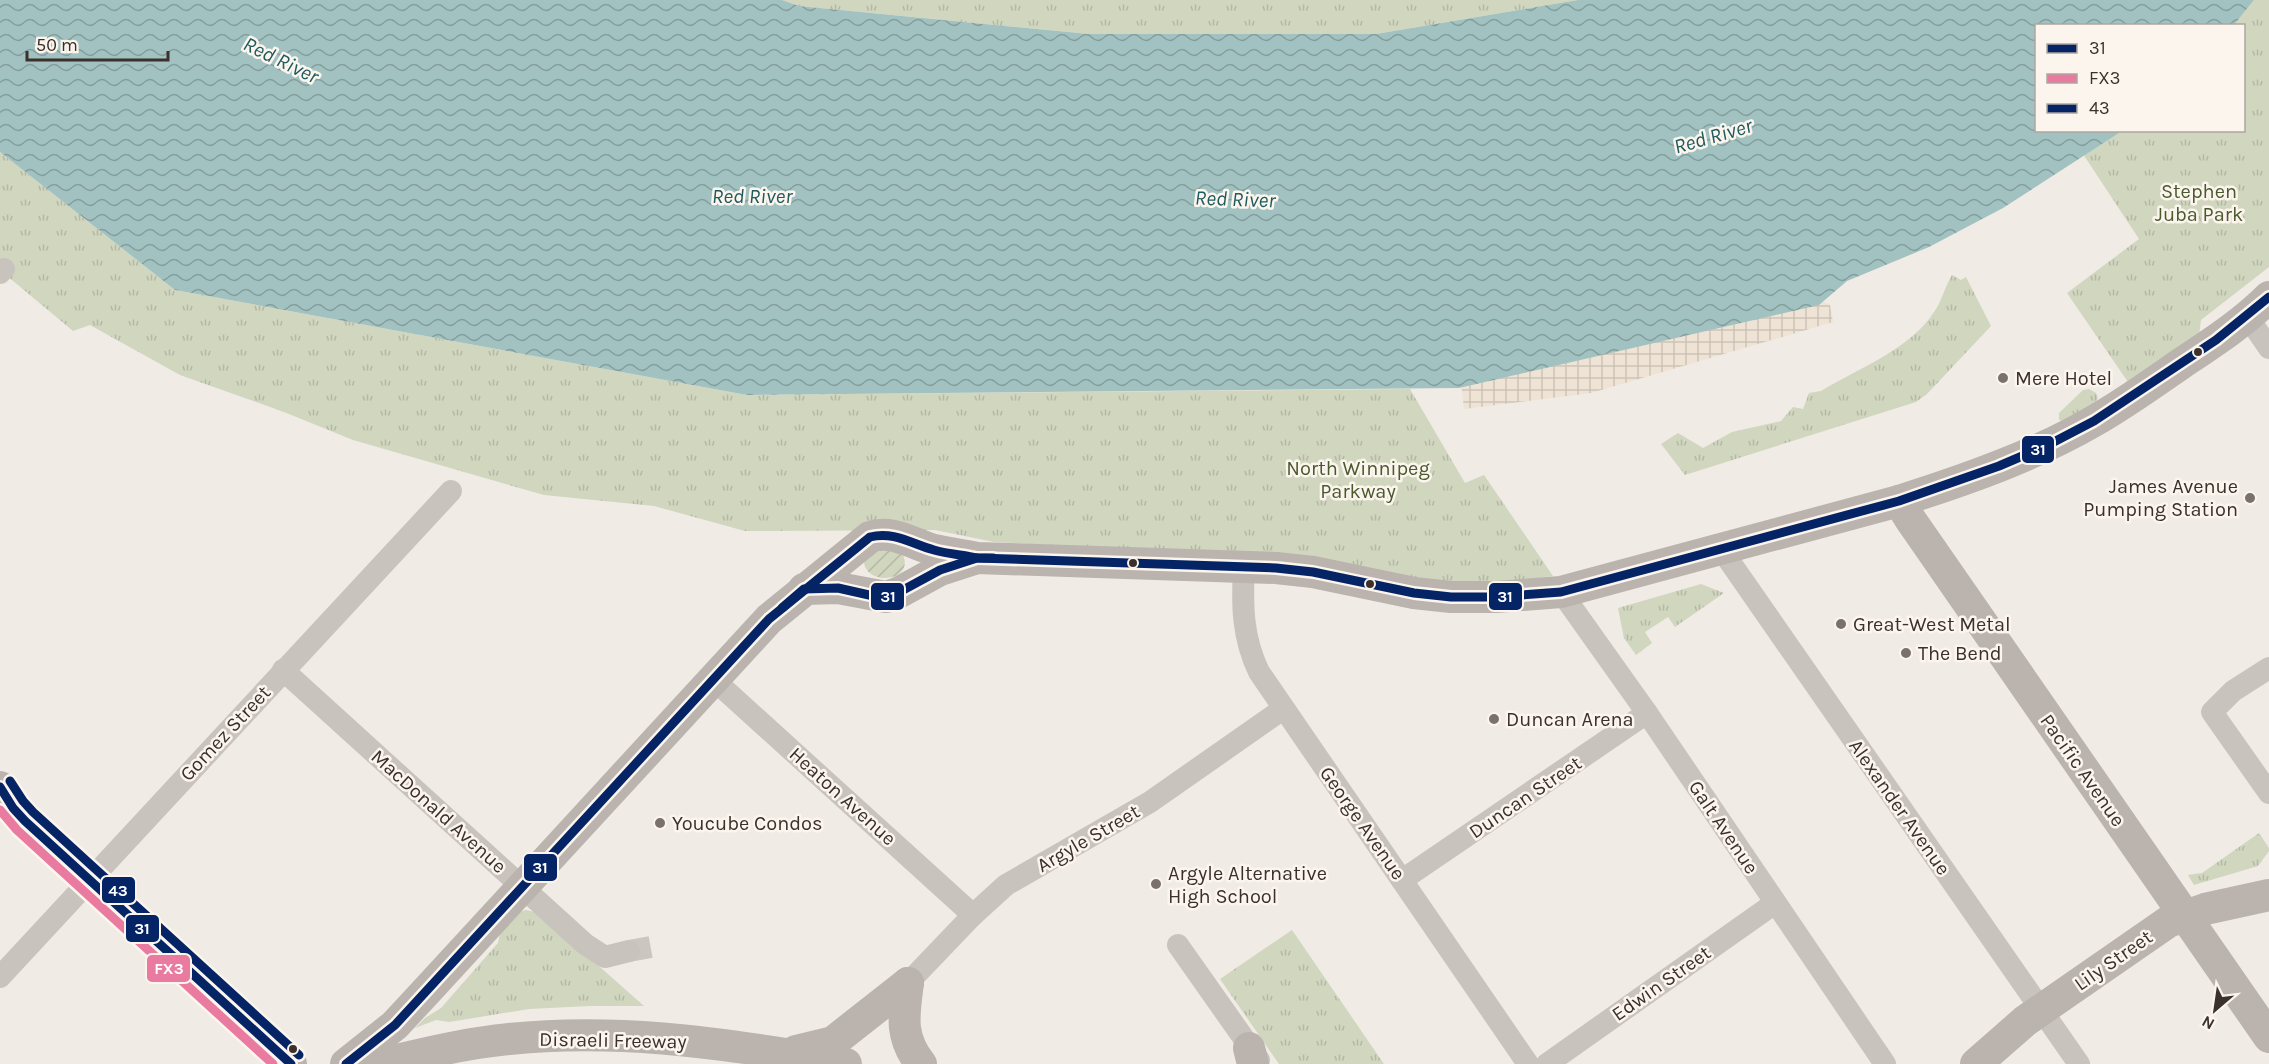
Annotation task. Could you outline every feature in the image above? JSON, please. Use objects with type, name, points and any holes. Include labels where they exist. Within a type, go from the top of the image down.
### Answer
[{"type":"street","points":[[346,1064],[394,1025],[523,888],[769,619],[860,544],[875,535],[882,534],[933,549],[977,558],[1244,566],[1313,572],[1394,590],[1451,597],[1496,597],[1561,592],[1899,501],[1944,487],[2033,451],[2093,422],[2121,405],[2258,307],[2269,348]]},
{"type":"street","name":"Gomez Street","points":[[0,977],[451,491]]},
{"type":"street","name":"Pacific Avenue","points":[[1899,501],[2269,1037]]},
{"type":"street","points":[[895,537],[906,545],[914,560],[912,576],[905,588]]},
{"type":"street","points":[[860,544],[853,555],[851,570],[855,581],[868,593]]},
{"type":"street","name":"Alexander Avenue","points":[[1721,549],[2079,1064]]},
{"type":"street","points":[[804,589],[838,588],[886,597],[940,570],[977,558]]},
{"type":"street","name":"George Avenue","points":[[1244,566],[1242,608],[1247,641],[1259,672],[1528,1064]]},
{"type":"street","name":"Galt Avenue","points":[[1561,592],[1647,713],[1885,1064]]},
{"type":"street","points":[[2269,668],[2233,691],[2212,712],[2269,793]]},
{"type":"street","name":"MacDonald Avenue","points":[[283,670],[585,944],[605,957],[629,951]]},
{"type":"street","name":"Heaton Avenue","points":[[713,679],[973,915]]},
{"type":"street","name":"Argyle Street","points":[[908,983],[1005,885],[1150,802],[1283,709]]},
{"type":"street","name":"Duncan Street","points":[[1402,880],[1647,713]]},
{"type":"street","points":[[0,787],[13,808],[25,821],[291,1064]]},
{"type":"street","name":"Lily Street","points":[[1976,1064],[2041,1010],[2168,922],[2184,915],[2269,895]]},
{"type":"street","name":"Edwin Street","points":[[1547,1064],[1774,903]]},
{"type":"street","points":[[1178,945],[1255,1059]]},
{"type":"street","points":[[785,1054],[833,1042],[908,983]]},
{"type":"street","points":[[908,983],[903,1017],[904,1029],[908,1042],[921,1064]]},
{"type":"street","points":[[368,1064],[394,1025]]},
{"type":"street","name":"Disraeli Freeway","points":[[380,1064],[447,1049],[524,1038],[610,1035],[705,1042],[846,1064]]},
{"type":"green space","points":[[782,0],[1578,0],[1376,34],[1089,34],[799,6]]},
{"type":"green space","name":"Stephen Juba Park","points":[[2254,0],[2269,0],[2269,267],[2201,320],[2199,336],[2130,385],[2067,293],[2139,239],[2083,154],[2120,132],[2245,132],[2245,24],[2235,24]]},
{"type":"green space","name":"North Winnipeg Parkway","points":[[0,152],[175,290],[747,395],[1410,389],[1465,483],[1484,475],[1553,576],[1458,588],[1300,559],[994,542],[935,530],[745,531],[654,506],[544,495],[353,440],[284,412],[180,375],[90,325],[73,331],[0,270]]},
{"type":"green space","points":[[1952,275],[1961,280],[1966,277],[1991,326],[1927,394],[1916,402],[1685,475],[1661,444],[1678,433],[1703,448],[1732,432],[1781,421],[1793,407],[1803,409],[1809,393],[1821,391],[1882,357],[1912,337],[1934,312]]},
{"type":"green space","points":[[2089,389],[2096,393],[2098,398],[2095,405],[2063,421],[2059,420],[2059,413],[2083,390]]},
{"type":"green space","points":[[879,545],[901,551],[905,562],[903,570],[897,575],[888,578],[879,577],[871,574],[866,568],[864,558]]},
{"type":"green space","points":[[1701,584],[1724,593],[1675,627],[1668,617],[1645,632],[1652,643],[1636,655],[1624,638],[1618,608]]},
{"type":"green space","points":[[2259,833],[2269,851],[2258,866],[2194,885],[2188,875],[2202,873]]},
{"type":"green space","points":[[526,910],[539,913],[644,1006],[529,1009],[449,1022],[436,1020],[415,1028],[425,1018],[441,1008],[498,943],[501,928],[516,913]]},
{"type":"green space","points":[[1292,930],[1384,1064],[1279,1064],[1220,979]]},
{"type":"shaded area","points":[[1804,293],[1830,305],[1833,322],[1591,393],[1464,409],[1460,372]]},
{"type":"water","name":"Red River","points":[[0,0],[782,0],[799,6],[1089,34],[1376,34],[1578,0],[2254,0],[2235,24],[2035,24],[2035,132],[2120,132],[2003,208],[1929,247],[1847,281],[1819,305],[1459,388],[747,395],[175,290],[0,152]]},
{"type":"tunnel","points":[[629,951],[656,946]]},
{"type":"transit line","name":"31","points":[[346,1064],[395,1025],[769,619],[870,537],[895,537],[939,551],[977,558],[1276,568],[1313,572],[1414,593],[1451,597],[1496,597],[1561,592],[1899,501],[1999,466],[2048,445],[2094,421],[2216,340],[2269,297]]},
{"type":"transit line","name":"31","points":[[782,608],[804,589],[838,588],[878,597],[892,596],[940,570],[977,558],[993,558]]},
{"type":"transit line","name":"43","points":[[10,781],[33,812],[299,1055]]},
{"type":"transit line","name":"31","points":[[0,787],[13,808],[25,821],[291,1064]]},
{"type":"transit line","name":"FX3","points":[[0,810],[17,830],[273,1064]]},
{"type":"place","name":"Mere Hotel","points":[[2003,378]]},
{"type":"place","name":"James Avenue Pumping Station","points":[[2250,498]]},
{"type":"place","name":"Great-West Metal","points":[[1841,624]]},
{"type":"place","name":"The Bend","points":[[1906,653]]},
{"type":"place","name":"Duncan Arena","points":[[1494,719]]},
{"type":"place","name":"Youcube Condos","points":[[660,823]]},
{"type":"place","name":"Argyle Alternative High School","points":[[1156,884]]}]
